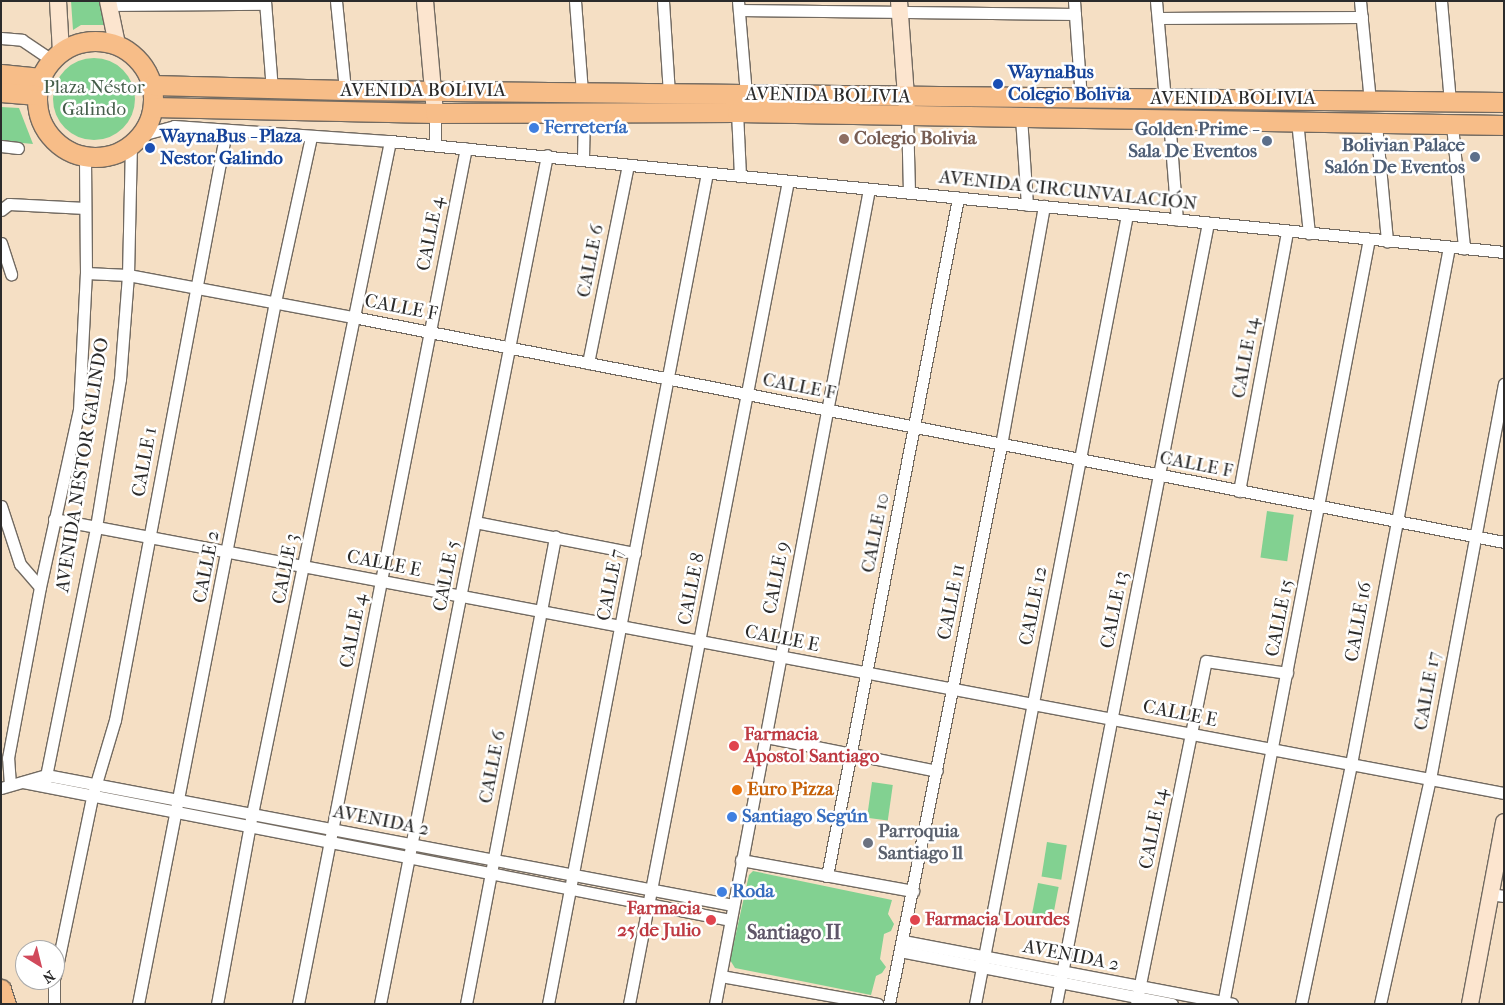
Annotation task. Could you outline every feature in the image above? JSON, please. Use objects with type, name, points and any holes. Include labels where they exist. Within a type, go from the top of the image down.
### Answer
[{"type":"main road","points":[[83,42],[117,44],[139,60],[152,85],[153,107],[136,140],[107,156],[85,156],[69,151],[49,135],[38,112],[39,86],[56,56],[83,42]]},
{"type":"main road","points":[[1,74],[39,86]]},
{"type":"main road","name":"AVENIDA BOLIVIA","points":[[152,85],[272,89],[746,94],[1021,117],[1504,125]]},
{"type":"main road","points":[[1,92],[39,86]]},
{"type":"main road","name":"AVENIDA BOLIVIA","points":[[153,107],[435,113],[584,111],[737,112],[1081,98],[1504,102]]},
{"type":"main road","points":[[1,988],[6,1004]]},
{"type":"street","points":[[1,38],[22,40],[56,56],[58,1]]},
{"type":"street","points":[[336,1],[345,90]]},
{"type":"street","points":[[425,1],[435,113],[435,145]]},
{"type":"street","points":[[575,1],[582,92]]},
{"type":"street","points":[[662,1],[669,93]]},
{"type":"street","points":[[1074,1],[1081,98]]},
{"type":"street","points":[[1156,1],[1165,99]]},
{"type":"street","points":[[1360,1],[1370,100]]},
{"type":"street","points":[[1440,1],[1450,101]]},
{"type":"street","points":[[117,44],[109,3],[265,3],[272,89]]},
{"type":"street","points":[[746,94],[739,6],[900,7],[1075,14]]},
{"type":"street","points":[[900,7],[907,106],[908,193]]},
{"type":"street","points":[[1158,18],[1362,17]]},
{"type":"street","points":[[583,158],[584,111]]},
{"type":"street","points":[[737,112],[740,176]]},
{"type":"street","points":[[1021,117],[1026,204]]},
{"type":"street","points":[[1169,119],[1177,220]]},
{"type":"street","points":[[1297,121],[1309,233]]},
{"type":"street","points":[[1376,124],[1387,241]]},
{"type":"street","points":[[1452,125],[1464,248]]},
{"type":"street","name":"AVENIDA CIRCUNVALACIÓN","points":[[136,140],[174,126],[390,141],[583,158],[628,165],[1504,252]]},
{"type":"street","name":"CALLE 1","points":[[62,940],[92,797],[115,720],[195,287],[226,131]]},
{"type":"street","name":"CALLE 2","points":[[138,1004],[228,552],[275,302],[311,136]]},
{"type":"street","name":"AVENIDA NESTOR GALINDO","points":[[44,788],[96,527],[120,379],[136,140]]},
{"type":"street","name":"CALLE 3","points":[[217,1004],[252,814],[390,141]]},
{"type":"street","points":[[1,146],[18,148]]},
{"type":"street","name":"CALLE 4","points":[[298,1004],[466,148]]},
{"type":"street","name":"CALLE 5","points":[[380,1004],[547,155]]},
{"type":"street","name":"AVENIDA NESTOR GALINDO","points":[[6,786],[8,758],[40,587],[79,410],[86,273],[85,156]]},
{"type":"street","name":"CALLE 6","points":[[588,363],[628,165]]},
{"type":"street","name":"CALLE 7","points":[[548,1004],[569,888],[670,380],[707,173]]},
{"type":"street","name":"CALLE 8","points":[[630,1004],[788,181]]},
{"type":"street","name":"CALLE 9","points":[[715,1004],[869,189]]},
{"type":"street","name":"CALLE 10","points":[[827,876],[958,198]]},
{"type":"street","points":[[1,210],[9,204],[85,208]]},
{"type":"street","name":"CALLE 11","points":[[889,1004],[1001,445],[1044,206]]},
{"type":"street","name":"CALLE 12","points":[[975,1004],[1127,214]]},
{"type":"street","name":"CALLE 13","points":[[1056,1004],[1208,223]]},
{"type":"street","name":"CALLE 14","points":[[1239,491],[1287,231]]},
{"type":"street","name":"CALLE 15","points":[[1226,1003],[1369,239]]},
{"type":"street","points":[[1,243],[11,274]]},
{"type":"street","name":"CALLE 16","points":[[1301,1004],[1351,764],[1449,247]]},
{"type":"street","name":"CALLE F","points":[[86,273],[128,275],[275,302],[1504,542]]},
{"type":"street","name":"CALLE 17","points":[[1380,1004],[1430,779],[1504,384]]},
{"type":"street","points":[[1,506],[20,564],[40,587]]},
{"type":"street","name":"CALLE E","points":[[54,519],[1504,793]]},
{"type":"street","points":[[475,522],[635,553]]},
{"type":"street","name":"CALLE 6","points":[[466,1004],[555,536]]},
{"type":"street","name":"CALLE 14","points":[[1138,996],[1206,661],[1287,673]]},
{"type":"street","points":[[766,737],[851,752],[936,771]]},
{"type":"street","name":"AVENIDA 2","points":[[6,786],[46,775],[733,905]]},
{"type":"street","name":"AVENIDA 2","points":[[23,782],[44,788],[730,920]]},
{"type":"street","points":[[1470,1004],[1497,895],[1504,822]]},
{"type":"street","points":[[741,860],[913,891]]},
{"type":"street","name":"AVENIDA 2","points":[[901,946],[1061,977],[1172,1004]]},
{"type":"street","points":[[721,976],[878,1004]]},
{"type":"street","points":[[54,990],[54,1004]]},
{"type":"street","name":"AVENIDA 2","points":[[1138,996],[1226,1003]]},
{"type":"green space","points":[[71,1],[106,1],[108,25],[81,25],[73,30]]},
{"type":"green space","name":"Plaza Néstor Galindo","points":[[94,58],[110,61],[123,70],[132,83],[135,99],[132,115],[123,128],[110,137],[94,140],[78,137],[65,128],[56,115],[53,99],[56,83],[65,70],[78,61]]},
{"type":"green space","points":[[1,107],[19,108],[33,144],[1,141]]},
{"type":"green space","points":[[1267,511],[1294,515],[1287,561],[1260,558]]},
{"type":"green space","points":[[872,782],[893,785],[888,821],[867,818]]},
{"type":"green space","points":[[1047,842],[1067,845],[1061,880],[1042,877]]},
{"type":"green space","points":[[753,871],[892,900],[888,914],[894,924],[891,931],[884,934],[880,959],[886,967],[882,973],[876,976],[871,995],[735,968],[730,960],[749,875]]},
{"type":"green space","points":[[1038,883],[1059,887],[1052,919],[1032,915]]},
{"type":"place","name":"WaynaBus Colegio Bolivia","points":[[998,84]]},
{"type":"place","name":"Ferretería","points":[[534,128]]},
{"type":"place","name":"Colegio Bolivia","points":[[844,139]]},
{"type":"place","name":"Golden Prime - Sala De Eventos","points":[[1267,141]]},
{"type":"place","name":"WaynaBus - Plaza Nestor Galindo","points":[[150,148]]},
{"type":"place","name":"Bolivian Palace Salón De Eventos","points":[[1475,157]]},
{"type":"place","name":"Farmacia Apostol Santiago","points":[[734,746]]},
{"type":"place","name":"Euro Pizza","points":[[737,790]]},
{"type":"place","name":"Santiago Según","points":[[732,817]]},
{"type":"place","name":"Parroquia Santiago ll","points":[[868,843]]},
{"type":"place","name":"Roda","points":[[722,892]]},
{"type":"place","name":"Farmacia 25 de Julio","points":[[711,920]]},
{"type":"place","name":"Farmacia Lourdes","points":[[915,920]]},
{"type":"district","name":"Santiago II","points":[[794,932]]}]
